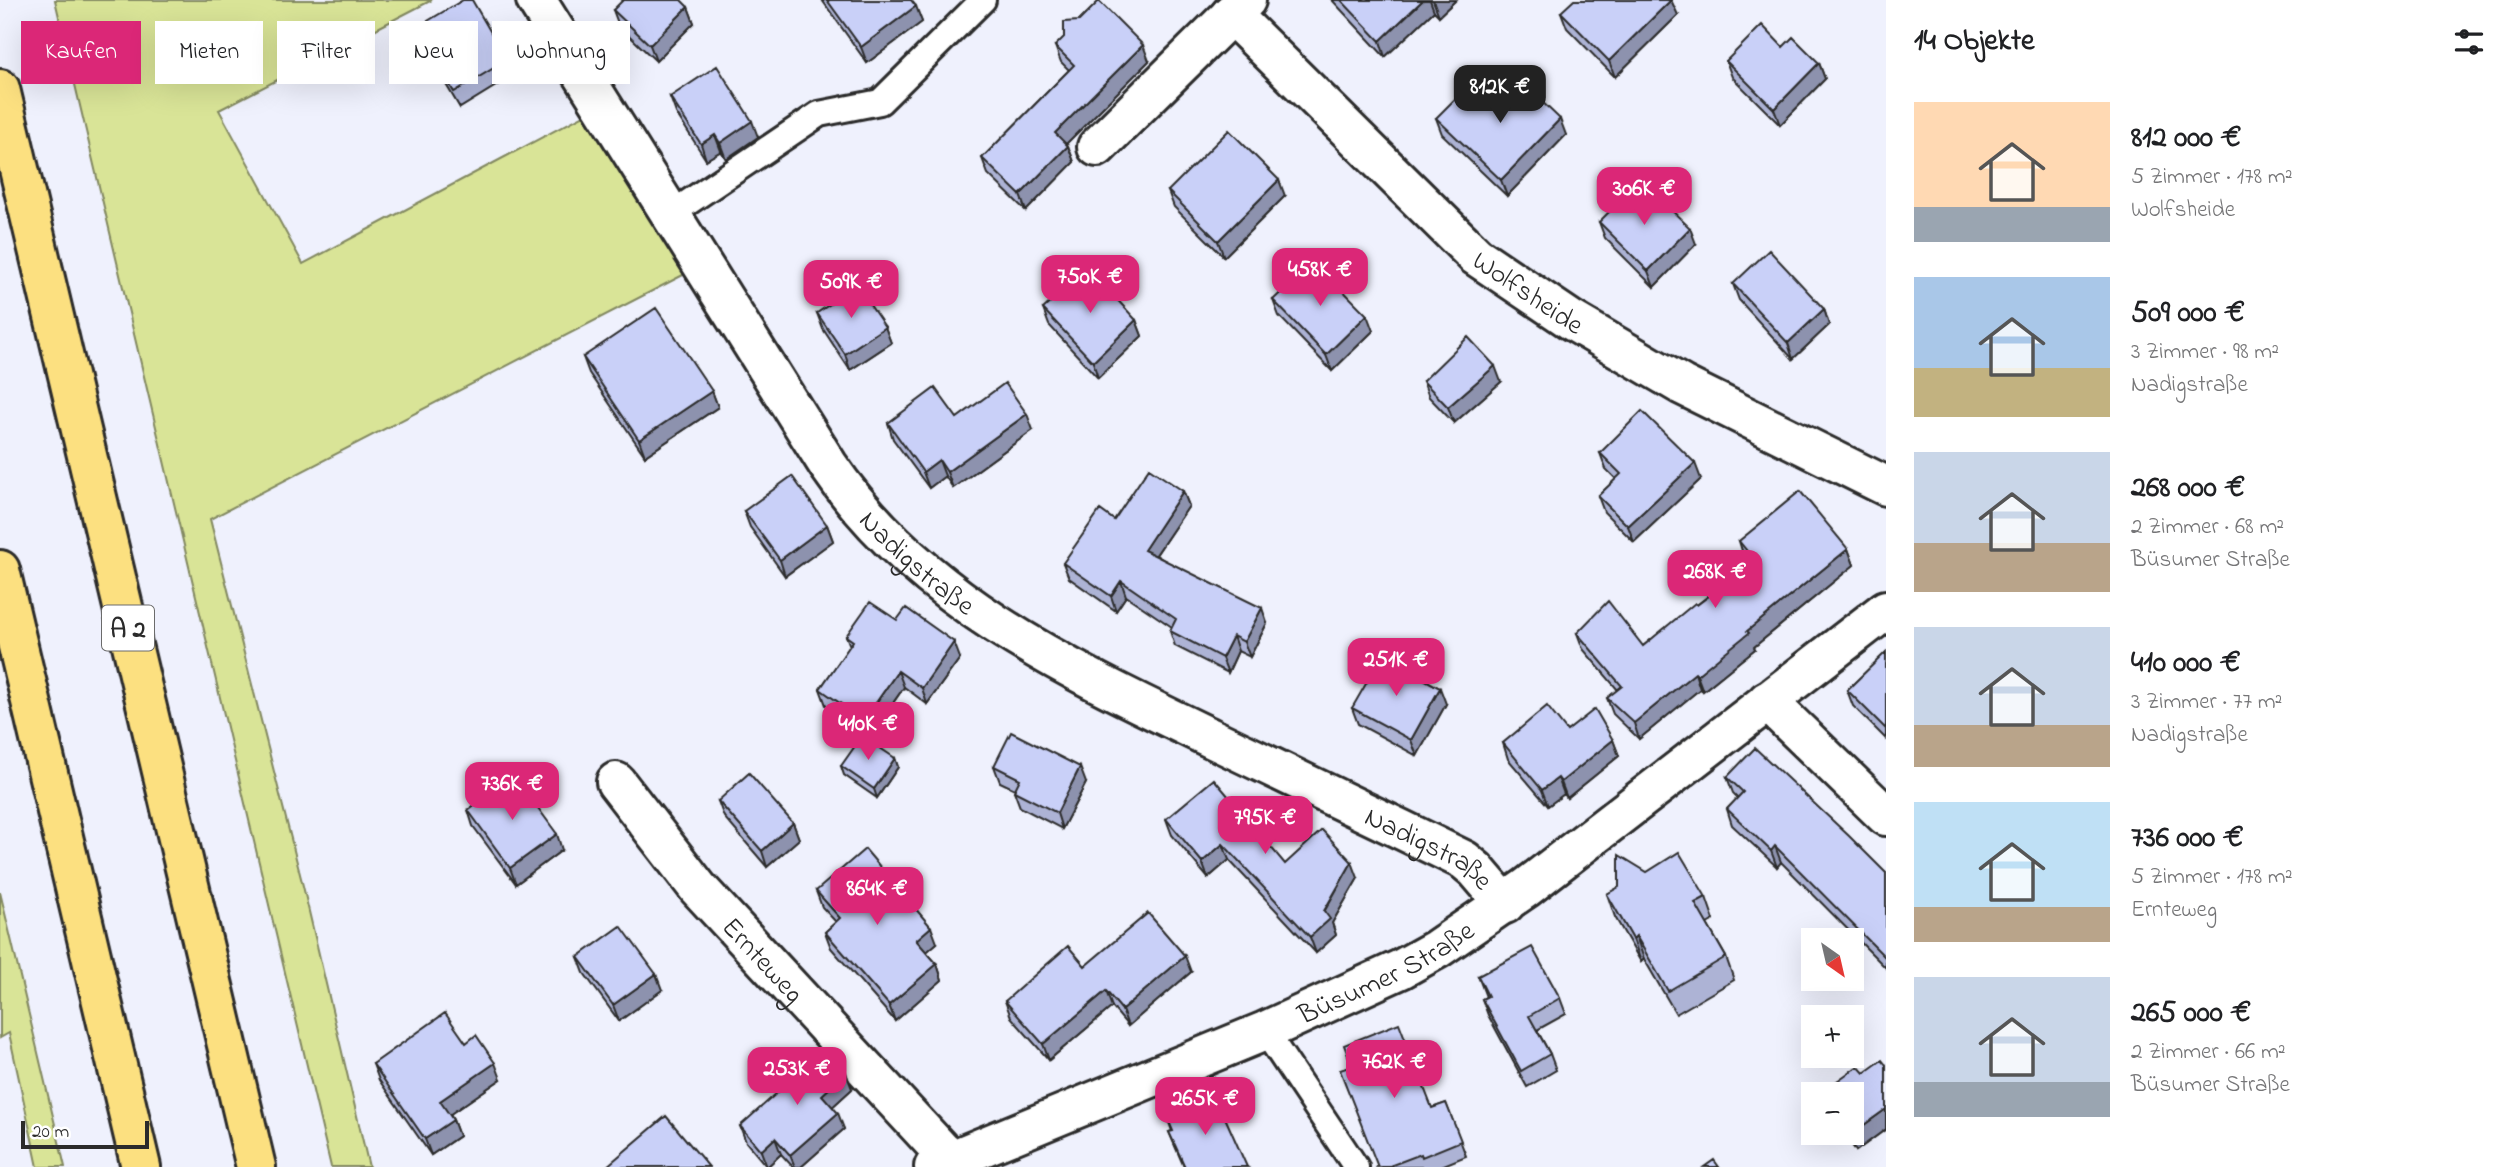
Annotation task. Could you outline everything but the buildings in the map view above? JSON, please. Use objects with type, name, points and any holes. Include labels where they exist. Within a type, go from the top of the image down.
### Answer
[{"type":"highway","name":"A 2","points":[[0,89],[256,1167]]},
{"type":"highway","points":[[0,570],[141,1167]]},
{"type":"street","name":"Nadigstraße","points":[[536,0],[844,489],[905,555],[989,621],[1073,669],[1464,860],[1505,904]]},
{"type":"street","name":"Wolfsheide","points":[[1097,148],[1239,7],[1476,256],[1572,320],[1682,385],[1886,486]]},
{"type":"street","name":"Büsumer Straße","points":[[942,1164],[1265,1031],[1401,969],[1437,949],[1505,904],[1886,610]]},
{"type":"street","points":[[1767,701],[1886,816]]},
{"type":"street","name":"Ernteweg","points":[[616,782],[698,888],[942,1164]]},
{"type":"lane","points":[[671,214],[819,114],[880,102],[983,0]]},
{"type":"lane","points":[[1265,1031],[1356,1167]]},
{"type":"green space","points":[[55,0],[432,0],[375,29],[375,21],[277,21],[277,80],[219,110],[303,264],[584,115],[685,274],[210,519],[303,886],[369,1167],[331,1167],[75,84],[141,84],[141,21],[60,21]]},
{"type":"green space","points":[[0,892],[65,1167],[38,1167],[9,1033],[0,1038]]}]
